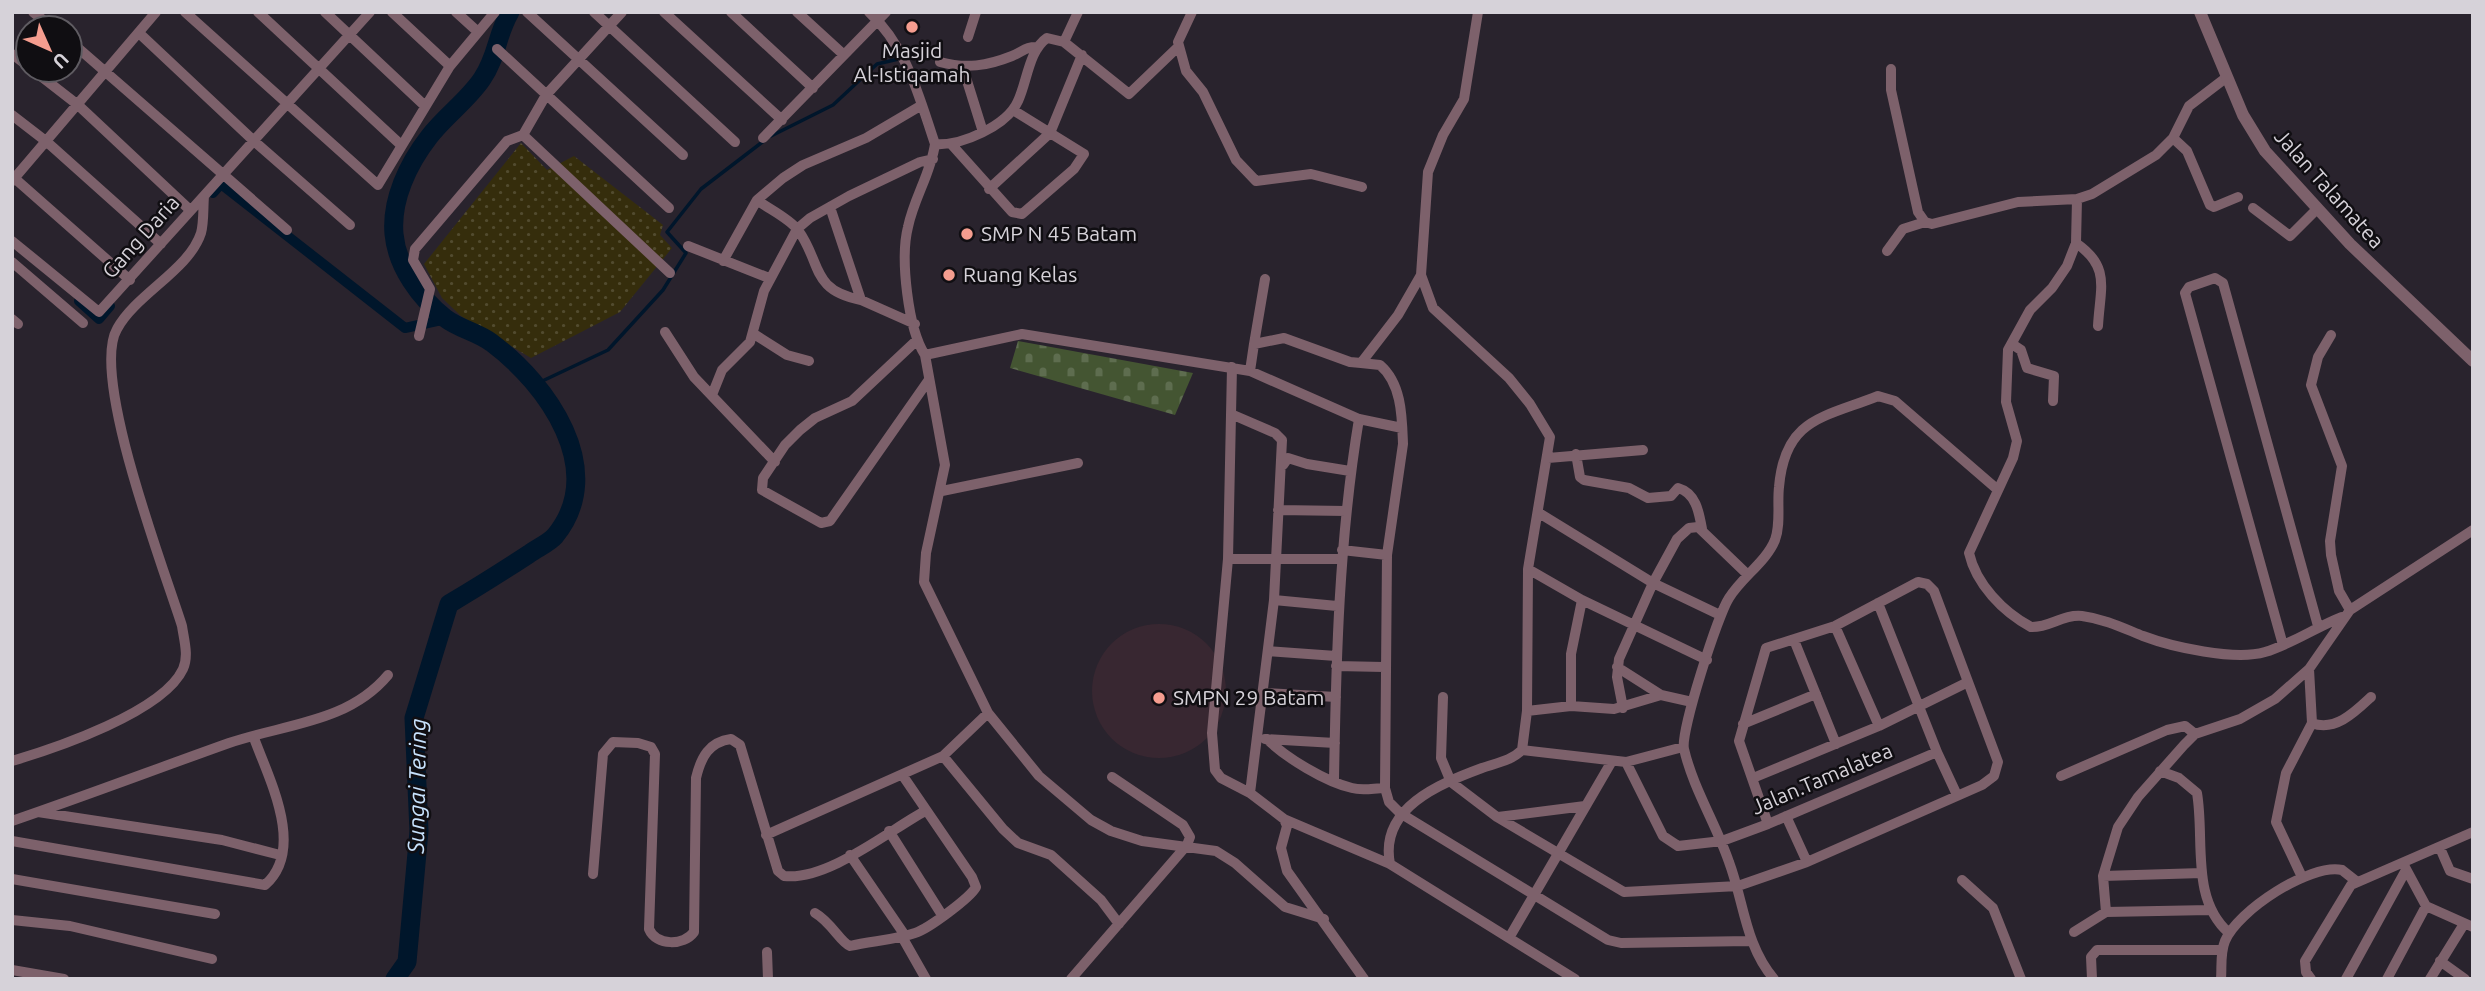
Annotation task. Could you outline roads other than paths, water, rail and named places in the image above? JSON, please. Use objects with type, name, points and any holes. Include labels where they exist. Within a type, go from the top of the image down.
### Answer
[{"type":"street","points":[[130,280],[13,178],[47,142],[156,12]]},
{"type":"street","points":[[185,12],[375,185],[382,182],[424,105],[450,66],[495,12]]},
{"type":"street","points":[[258,12],[401,145]]},
{"type":"street","points":[[324,12],[424,105]]},
{"type":"street","name":"Gang Daria","points":[[12,241],[98,312],[130,280],[370,12]]},
{"type":"street","points":[[391,12],[450,66]]},
{"type":"street","points":[[456,12],[478,32]]},
{"type":"street","points":[[527,12],[577,61],[683,155]]},
{"type":"street","points":[[594,12],[735,142]]},
{"type":"street","points":[[419,336],[429,295],[428,283],[412,260],[415,249],[507,141],[523,135],[546,95],[622,12]]},
{"type":"street","points":[[664,12],[782,120]]},
{"type":"street","points":[[731,12],[813,88]]},
{"type":"street","points":[[797,12],[844,55]]},
{"type":"street","points":[[869,12],[882,16],[901,52],[935,144],[933,159],[913,209],[905,242],[906,271],[916,341],[925,355],[928,381],[944,450],[942,491],[926,554],[924,582],[988,713],[1039,776],[1091,821],[1142,841],[1187,845],[1226,856],[1285,907],[1324,919]]},
{"type":"street","points":[[968,37],[976,12]]},
{"type":"street","points":[[1064,42],[1078,12]]},
{"type":"street","points":[[1192,12],[1179,35],[1178,47],[1186,71],[1203,92],[1236,160],[1252,178],[1256,181],[1311,174],[1362,187]]},
{"type":"street","points":[[1478,12],[1464,99],[1443,135],[1427,172],[1421,275],[1427,297],[1440,317],[1481,351],[1530,404],[1549,437],[1548,458],[1528,569],[1527,711],[1522,750]]},
{"type":"street","name":"Jalan Talamatea","points":[[2200,12],[2243,115],[2265,151],[2317,209],[2473,361]]},
{"type":"street","points":[[763,138],[882,16]]},
{"type":"street","points":[[139,33],[254,141],[350,225]]},
{"type":"street","points":[[935,144],[952,145],[983,132],[1013,110],[1038,47],[1044,40],[1052,37],[1064,42],[1129,94],[1178,47]]},
{"type":"street","points":[[940,62],[963,68],[989,63],[1027,48],[1038,47]]},
{"type":"street","points":[[497,49],[669,208]]},
{"type":"street","points":[[84,52],[288,230]]},
{"type":"street","points":[[989,189],[1050,133],[1082,55]]},
{"type":"street","points":[[963,68],[983,132]]},
{"type":"street","points":[[1891,69],[1891,90],[1918,212],[1925,222]]},
{"type":"street","points":[[1887,251],[1903,229],[1925,222],[1932,224],[2018,202],[2077,200],[2092,194],[2155,155],[2173,138],[2189,106],[2227,78]]},
{"type":"street","points":[[50,84],[78,106],[190,210]]},
{"type":"street","points":[[723,261],[757,200],[803,165],[866,138],[922,105]]},
{"type":"street","points":[[952,145],[989,189],[1018,215],[1074,169],[1084,154],[1013,110]]},
{"type":"street","points":[[12,115],[47,142],[161,244]]},
{"type":"street","points":[[523,135],[670,273]]},
{"type":"street","points":[[2173,138],[2187,151],[2210,205],[2238,197]]},
{"type":"street","points":[[712,395],[722,370],[750,342],[769,278],[797,229],[830,207],[920,162],[933,159]]},
{"type":"street","points":[[12,761],[65,745],[110,724],[169,686],[184,667],[186,651],[182,626],[117,415],[109,358],[117,329],[196,245],[202,226],[203,199]]},
{"type":"street","points":[[757,200],[797,229],[824,284],[843,295],[915,324]]},
{"type":"street","points":[[2077,200],[2076,243],[2067,267],[2052,288],[2030,310],[2008,350],[2006,402],[2017,441],[1969,553],[1976,575],[1986,589],[2023,623],[2039,627],[2064,617],[2083,616],[2109,621],[2146,638],[2232,655],[2263,653],[2346,613],[2473,530]]},
{"type":"street","points":[[830,207],[861,300]]},
{"type":"street","points":[[2253,208],[2290,236],[2317,209]]},
{"type":"street","points":[[2076,243],[2093,254],[2100,268],[2098,326]]},
{"type":"street","points":[[688,246],[769,278]]},
{"type":"street","points":[[12,262],[83,323]]},
{"type":"street","points":[[1361,363],[1398,315],[1421,275]]},
{"type":"street","points":[[2283,645],[2185,293],[2189,287],[2215,278],[2223,283],[2318,625]]},
{"type":"street","points":[[1250,371],[1265,279]]},
{"type":"street","points":[[666,332],[682,362],[775,462]]},
{"type":"street","points":[[754,334],[787,355],[809,360]]},
{"type":"street","points":[[925,355],[1022,334],[1250,371],[1359,419],[1402,428]]},
{"type":"street","points":[[2332,335],[2318,357],[2311,385],[2342,466],[2330,541],[2333,571],[2346,613]]},
{"type":"street","points":[[1254,344],[1284,338],[1350,362],[1380,365],[1393,380],[1399,398],[1403,444],[1387,555],[1384,667],[1385,788],[1389,802],[1400,813],[1595,934],[1621,943],[1750,941]]},
{"type":"street","points":[[916,341],[852,401],[815,418],[800,430],[785,445],[760,483],[762,490],[821,523],[830,521],[928,381]]},
{"type":"street","points":[[2012,344],[2021,350],[2027,368],[2054,376],[2053,401]]},
{"type":"street","points":[[1232,367],[1228,559],[1212,733],[1213,763],[1221,778],[1250,793],[1284,818],[1390,864],[1575,979]]},
{"type":"street","points":[[1774,979],[1750,941],[1738,886],[1683,747],[1692,702],[1720,615],[1728,598],[1775,539],[1779,486],[1786,449],[1793,437],[1816,420],[1878,396],[1895,401],[1998,490]]},
{"type":"street","points":[[1231,414],[1279,436],[1283,465],[1262,739],[1250,793]]},
{"type":"street","points":[[1334,780],[1337,606],[1350,471],[1359,419]]},
{"type":"street","points":[[1548,458],[1643,450]]},
{"type":"street","points":[[1576,454],[1580,477],[1584,480],[1629,488],[1648,498],[1671,496],[1678,488],[1686,491],[1695,500],[1702,529]]},
{"type":"street","points":[[1283,465],[1287,458],[1350,471]]},
{"type":"street","points":[[942,491],[1078,463]]},
{"type":"street","points":[[1278,510],[1346,511]]},
{"type":"street","points":[[1539,513],[1653,583],[1720,615]]},
{"type":"street","points":[[1623,708],[1617,667],[1653,583],[1677,539],[1692,526],[1702,529],[1748,575]]},
{"type":"street","points":[[1228,559],[1342,554],[1387,555]]},
{"type":"street","points":[[1528,569],[1582,600],[1707,660]]},
{"type":"street","points":[[1443,697],[1441,758],[1451,782],[1497,817],[1624,892],[1738,886],[1807,862],[1982,785],[1994,776],[1998,768],[1930,587],[1918,582],[1835,626],[1766,648],[1743,724],[1740,749],[1768,824]]},
{"type":"street","points":[[1274,600],[1337,606]]},
{"type":"street","points":[[1571,706],[1571,654],[1582,600]]},
{"type":"street","points":[[1878,603],[1957,795]]},
{"type":"street","points":[[2106,912],[2103,876],[2118,827],[2160,771],[2195,734],[2240,719],[2275,699],[2309,668],[2346,613]]},
{"type":"street","points":[[1835,626],[1879,726]]},
{"type":"street","points":[[1794,640],[1836,744]]},
{"type":"street","points":[[1268,651],[1384,667]]},
{"type":"street","points":[[1617,667],[1661,695],[1692,702]]},
{"type":"street","points":[[2302,877],[2276,822],[2286,773],[2312,723],[2309,668]]},
{"type":"street","points":[[12,821],[236,741],[254,738],[340,711],[379,687],[388,675]]},
{"type":"street","points":[[1753,778],[1879,726],[1966,683]]},
{"type":"street","points":[[1265,693],[1336,697]]},
{"type":"street","points":[[1743,724],[1816,694]]},
{"type":"street","points":[[1527,711],[1571,706],[1623,708],[1661,695]]},
{"type":"street","points":[[2312,723],[2323,727],[2332,726],[2371,697]]},
{"type":"street","points":[[766,835],[943,756],[988,713]]},
{"type":"street","points":[[2061,776],[2174,728],[2185,726],[2195,734]]},
{"type":"street","points":[[12,841],[261,885],[274,875],[285,822],[254,738]]},
{"type":"street","points":[[593,874],[603,754],[613,742],[648,746],[655,754],[649,929],[653,937],[672,942],[686,940],[694,932],[696,778],[703,756],[719,741],[732,739],[740,745],[766,835],[778,871],[783,876],[808,875],[850,855],[925,811]]},
{"type":"street","points":[[1262,739],[1291,759],[1334,780],[1360,789],[1385,788]]},
{"type":"street","points":[[1262,739],[1335,743]]},
{"type":"street","points":[[1390,864],[1388,844],[1400,813],[1418,799],[1451,782],[1507,760],[1522,750],[1626,762],[1683,747]]},
{"type":"street","name":"Jalan.Tamalatea","points":[[1626,762],[1667,840],[1678,846],[1722,841],[1937,751]]},
{"type":"street","points":[[943,756],[1003,829],[1018,843],[1051,855],[1101,900],[1119,924]]},
{"type":"street","points":[[1509,938],[1612,761]]},
{"type":"street","points":[[2160,771],[2179,778],[2197,793],[2202,873],[2210,910],[2229,933]]},
{"type":"street","points":[[815,913],[833,926],[846,945],[917,933],[967,900],[976,887],[903,776]]},
{"type":"street","points":[[1071,979],[1187,845],[1189,831],[1112,777]]},
{"type":"street","points":[[1497,817],[1585,806]]},
{"type":"street","points":[[38,812],[222,840],[280,855]]},
{"type":"street","points":[[1786,816],[1807,862]]},
{"type":"street","points":[[1284,818],[1287,826],[1281,848],[1287,871],[1324,919],[1364,979]]},
{"type":"street","points":[[889,831],[942,915]]},
{"type":"street","points":[[2311,979],[2306,972],[2305,961],[2348,888],[2356,881],[2405,867],[2473,832]]},
{"type":"street","points":[[2440,848],[2450,871],[2471,877]]},
{"type":"street","points":[[850,855],[903,934],[926,979]]},
{"type":"street","points":[[2405,867],[2426,906],[2469,925],[2440,961],[2430,979]]},
{"type":"street","points":[[2346,979],[2405,867]]},
{"type":"street","points":[[2221,979],[2222,950],[2229,933],[2266,900],[2302,877],[2334,869],[2349,873],[2356,881]]},
{"type":"street","points":[[2103,876],[2202,873]]},
{"type":"street","points":[[12,879],[215,914]]},
{"type":"street","points":[[1962,880],[1993,908],[2021,979]]},
{"type":"street","points":[[2387,979],[2426,906]]},
{"type":"street","points":[[2074,932],[2106,912],[2210,910]]},
{"type":"street","points":[[12,920],[69,926],[212,959]]},
{"type":"street","points":[[2092,979],[2091,957],[2097,950],[2222,950]]},
{"type":"street","points":[[767,952],[768,979]]},
{"type":"street","points":[[2440,961],[2465,979]]},
{"type":"street","points":[[12,970],[64,979]]},
{"type":"waterway","name":"Sungai Tering","points":[[395,979],[407,962],[419,831],[414,718],[449,604],[552,539],[570,510],[576,484],[573,457],[564,430],[533,381],[487,339],[450,322],[427,301],[405,270],[394,234],[398,195],[414,159],[429,137],[482,79],[510,12]]},
{"type":"waterway","points":[[771,136],[833,105],[877,64],[933,51]]},
{"type":"waterway","points":[[536,384],[608,350],[663,290],[686,253],[667,232],[701,189],[765,140]]},
{"type":"waterway","points":[[213,193],[221,184],[405,328],[446,319]]},
{"type":"waterway","points":[[79,301],[99,319],[110,306]]},
{"type":"place","name":"Masjid Al-Istiqamah","points":[[912,27]]},
{"type":"place","name":"SMP N 45 Batam","points":[[967,234]]},
{"type":"place","name":"Ruang Kelas","points":[[949,275]]},
{"type":"place","name":"SMPN 29 Batam","points":[[1159,698]]}]
